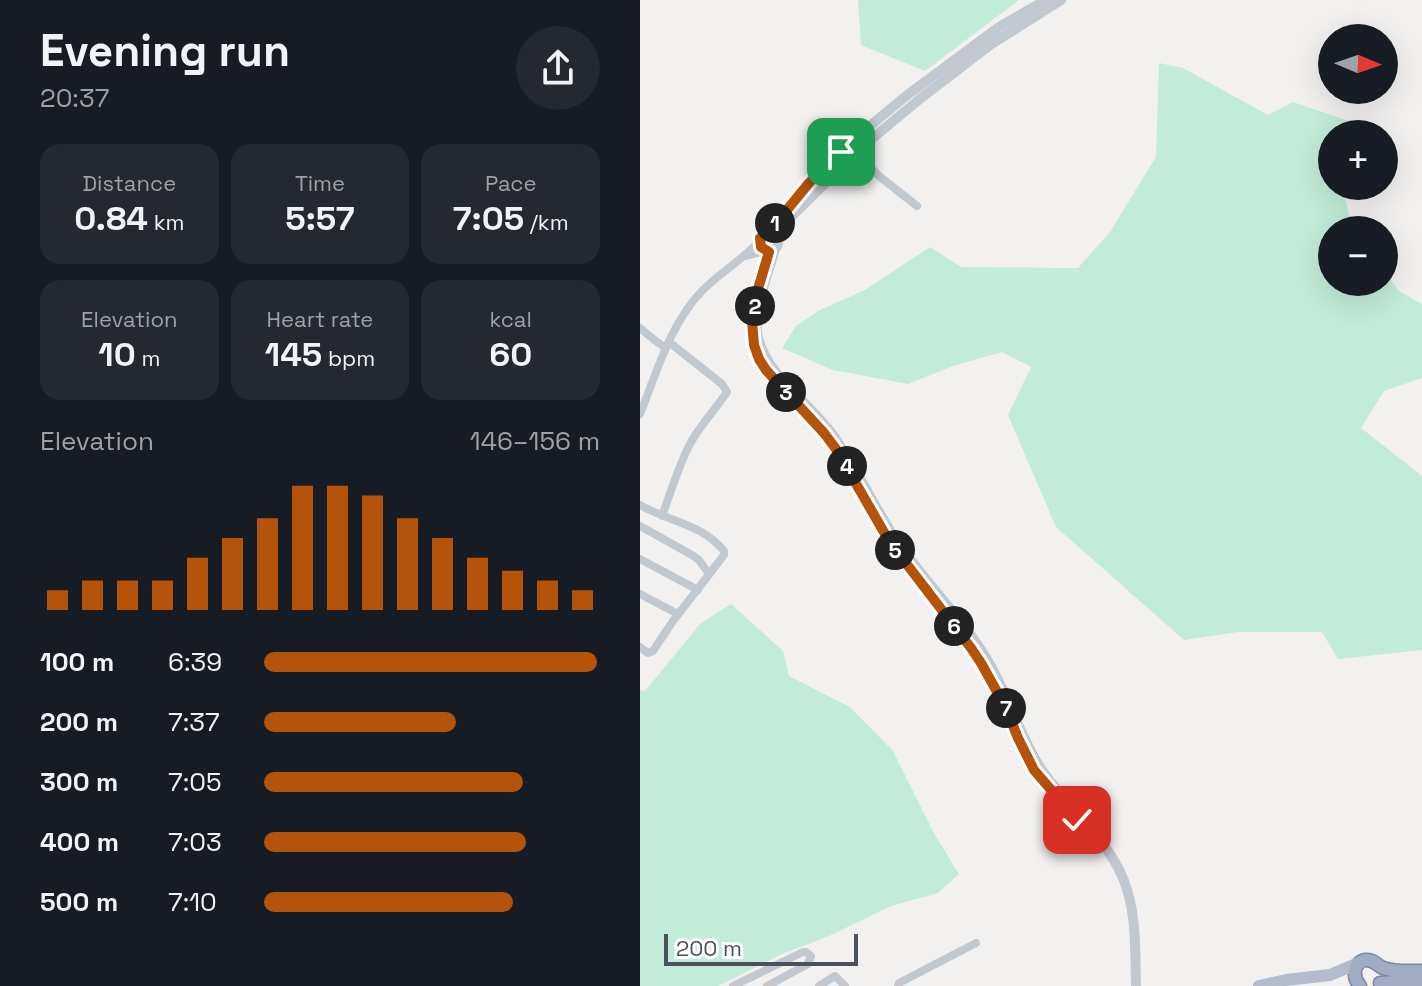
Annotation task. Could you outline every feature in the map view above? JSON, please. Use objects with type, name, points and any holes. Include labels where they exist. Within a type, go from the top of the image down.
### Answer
[{"type":"highway","points":[[1358,984],[1354,971],[1361,962],[1370,960],[1381,967],[1422,971]]},
{"type":"highway","points":[[1378,984],[1382,978],[1381,967]]},
{"type":"highway","points":[[1378,984],[1422,980]]},
{"type":"main road","points":[[1259,986],[1330,975],[1361,962]]},
{"type":"main road","points":[[1330,975],[1358,984]]},
{"type":"street","points":[[745,256],[772,249],[791,217],[937,80],[999,27],[1046,0]]},
{"type":"street","points":[[640,414],[668,345],[697,296],[764,237],[809,183],[906,96],[937,80],[1061,0]]},
{"type":"street","points":[[857,153],[879,176],[917,206]]},
{"type":"street","points":[[764,237],[776,237],[758,289],[752,321],[759,359],[836,449],[889,541],[976,655],[1005,706],[1034,770],[1100,848],[1126,910],[1134,986]]},
{"type":"street","points":[[764,237],[761,247],[772,249]]},
{"type":"street","points":[[640,328],[722,384],[727,392],[691,443],[662,516]]},
{"type":"street","points":[[640,505],[693,526],[723,549],[724,555],[651,653],[640,647]]},
{"type":"street","points":[[640,526],[692,555],[709,574]]},
{"type":"street","points":[[640,559],[698,590]]},
{"type":"street","points":[[640,594],[678,614]]},
{"type":"street","points":[[898,986],[976,943]]},
{"type":"street","points":[[733,986],[803,952],[811,956],[808,964],[767,986]]},
{"type":"street","points":[[819,986],[835,976],[845,986]]},
{"type":"green space","points":[[858,0],[1019,0],[925,71],[861,45]]},
{"type":"green space","points":[[1159,63],[1183,68],[1268,115],[1293,102],[1346,120],[1318,120],[1318,200],[1346,200],[1350,216],[1318,216],[1318,296],[1398,296],[1398,290],[1422,304],[1422,378],[1384,391],[1361,428],[1422,476],[1422,650],[1338,659],[1322,632],[1238,632],[1184,640],[1056,527],[1008,415],[1031,367],[1002,352],[953,366],[908,384],[833,370],[782,348],[796,326],[820,310],[865,290],[930,247],[961,267],[1078,268],[1110,232],[1156,157]]},
{"type":"green space","points":[[731,604],[783,651],[789,676],[850,707],[893,751],[935,835],[959,874],[938,893],[891,906],[718,986],[640,986],[640,690],[645,691],[700,624]]},
{"type":"route","points":[[841,152],[760,238],[759,244],[769,252],[752,321],[754,345],[766,370],[836,449],[889,541],[981,663],[1005,706],[1034,770],[1077,820]]}]
